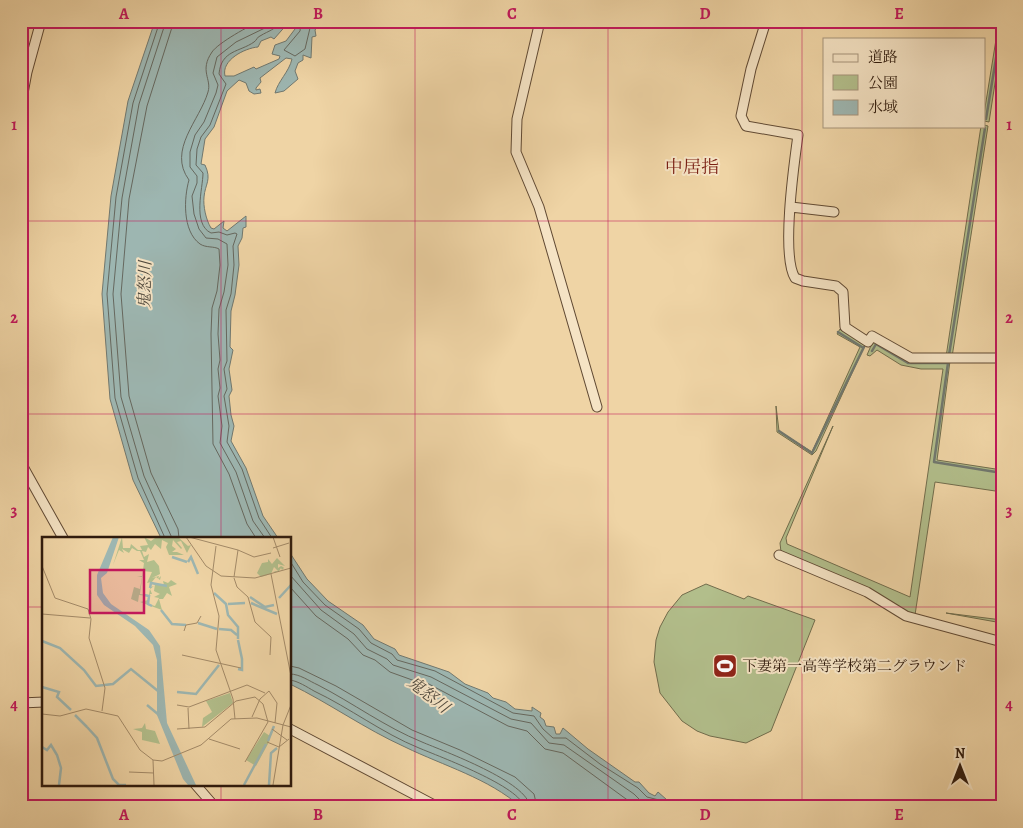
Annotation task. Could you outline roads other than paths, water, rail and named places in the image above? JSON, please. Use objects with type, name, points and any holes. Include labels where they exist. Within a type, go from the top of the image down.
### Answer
[{"type":"street","points":[[21,104],[27,72],[41,21]]},
{"type":"street","points":[[540,21],[517,119],[516,152],[539,207],[597,408]]},
{"type":"street","points":[[766,21],[747,84],[741,120],[746,126],[798,135],[791,207],[790,245],[792,274],[798,280],[840,288],[846,327],[862,340],[868,342],[872,336],[911,358],[1002,358]]},
{"type":"street","points":[[791,207],[834,212]]},
{"type":"street","points":[[21,463],[62,537]]},
{"type":"street","points":[[778,555],[867,592],[906,616],[929,624],[1002,642]]},
{"type":"street","points":[[21,703],[42,702]]},
{"type":"street","points":[[291,730],[438,807]]},
{"type":"street","points":[[197,786],[215,807]]},
{"type":"water","name":"鬼怒川","points":[[155,21],[321,21],[315,30],[316,36],[312,37],[311,58],[303,55],[303,60],[298,63],[295,71],[298,79],[284,91],[275,93],[292,59],[286,58],[260,78],[261,82],[256,90],[260,89],[261,93],[254,94],[249,91],[246,83],[239,80],[227,91],[214,127],[205,139],[201,164],[205,165],[208,174],[204,205],[206,217],[211,228],[214,229],[224,221],[223,228],[227,231],[246,216],[246,227],[243,228],[242,238],[238,246],[239,265],[231,311],[230,347],[233,350],[229,369],[232,390],[229,396],[234,426],[231,441],[246,468],[263,516],[277,537],[161,537],[133,480],[110,399],[102,294],[111,196],[128,101]],"holes":[[[289,22],[294,22],[298,25],[286,41],[275,45],[272,54],[280,56],[279,59],[234,76],[225,76],[227,65],[235,56],[241,52],[258,47],[261,41],[271,37],[274,39]]]},
{"type":"water","name":"鬼怒川","points":[[291,555],[307,579],[328,601],[363,625],[374,639],[395,649],[399,655],[449,672],[465,684],[488,693],[493,698],[506,702],[515,709],[532,711],[532,707],[541,713],[540,717],[544,720],[546,726],[554,727],[556,734],[560,734],[563,728],[588,749],[635,782],[639,782],[649,793],[655,796],[658,792],[675,807],[521,807],[480,780],[390,740],[291,685]]},
{"type":"waterway","points":[[986,119],[1002,22]]},
{"type":"waterway","points":[[949,355],[985,128]]},
{"type":"waterway","points":[[838,332],[862,347]]},
{"type":"waterway","points":[[872,351],[876,344],[908,363],[948,363],[934,462],[1002,473]]},
{"type":"waterway","points":[[779,431],[812,453],[864,347]]},
{"type":"place","name":"下妻第一高等学校第二グラウンド","points":[[725,666]]},
{"type":"district","name":"中居指","points":[[692,167]]}]
